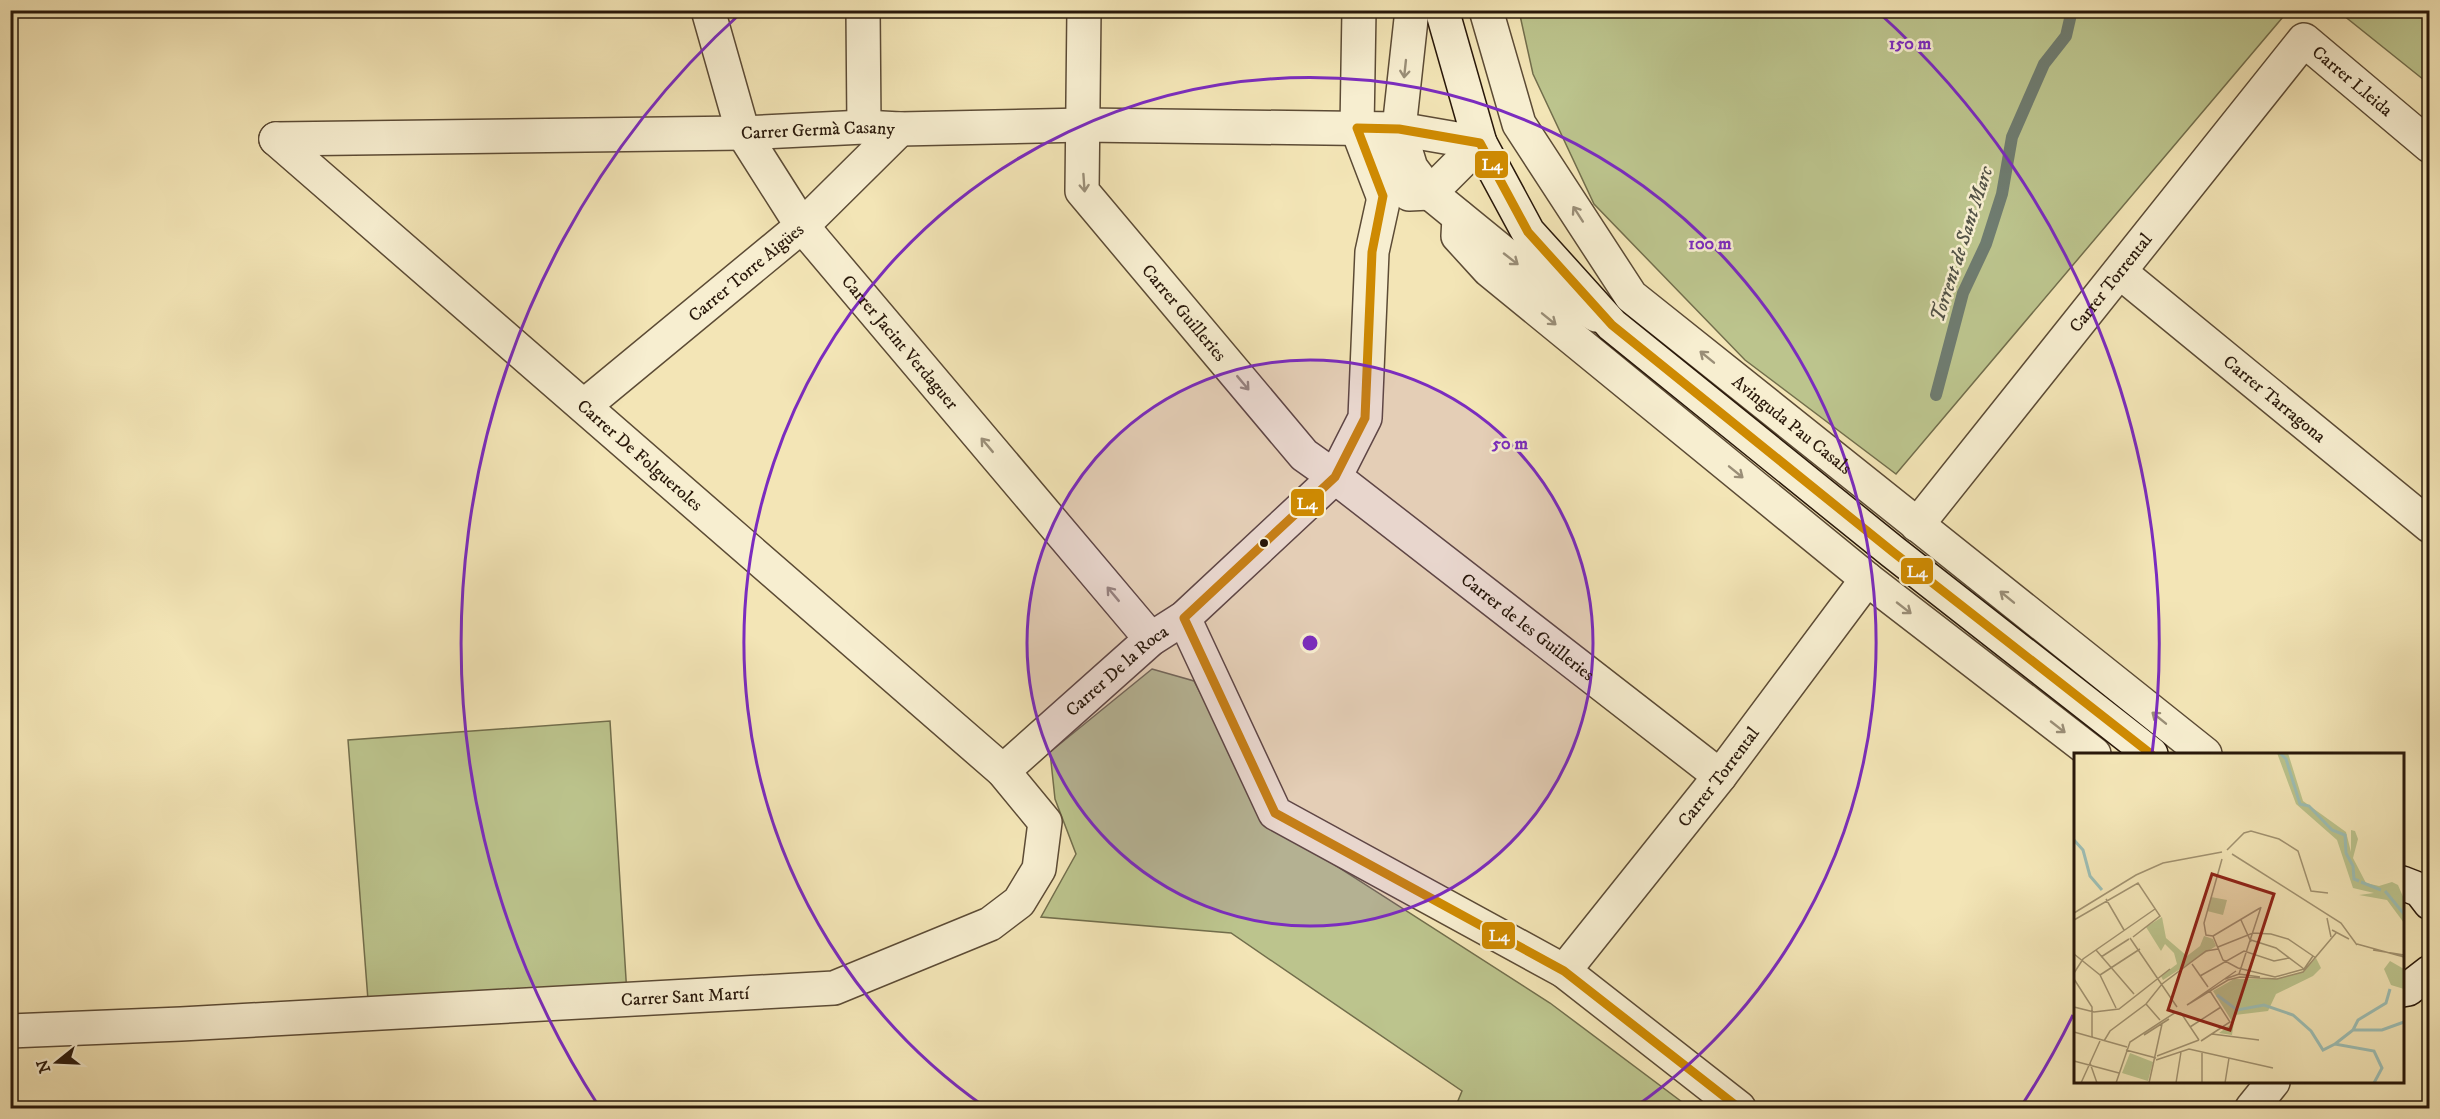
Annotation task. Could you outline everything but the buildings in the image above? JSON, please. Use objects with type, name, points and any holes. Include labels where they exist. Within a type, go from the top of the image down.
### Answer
[{"type":"street","name":"Carrer Jacint Verdaguer","points":[[708,10],[742,133],[802,226],[1151,639]]},
{"type":"street","points":[[862,10],[864,126]]},
{"type":"street","name":"Carrer Guilleries","points":[[1084,10],[1082,191],[1304,455],[1335,477]]},
{"type":"street","points":[[1359,10],[1357,128],[1383,196],[1430,193],[1480,143]]},
{"type":"street","name":"Avinguda Pau Casals","points":[[1412,10],[1399,129],[1411,168],[1430,193],[1517,264],[1612,325],[1884,545],[2150,753]]},
{"type":"street","name":"Avinguda Pau Casals","points":[[1442,10],[1480,143],[1528,232],[1612,325]]},
{"type":"street","name":"Avinguda Pau Casals","points":[[1486,10],[1519,124],[1631,296],[2204,753]]},
{"type":"street","name":"Carrer Torrental","points":[[1917,525],[2304,40]]},
{"type":"street","name":"Carrer Lleida","points":[[2304,40],[2430,146]]},
{"type":"street","name":"Carrer Germà Casany","points":[[276,139],[742,133],[864,126],[900,129],[1084,125],[1357,128]]},
{"type":"street","points":[[1357,128],[1399,129],[1480,143]]},
{"type":"street","name":"Carrer Torre Aigües","points":[[584,406],[802,226],[900,129]]},
{"type":"street","name":"Carrer De la Roca","points":[[1003,771],[1151,639],[1184,618],[1335,477],[1365,418],[1372,252],[1399,129]]},
{"type":"street","name":"Carrer De Folgueroles","points":[[276,139],[1003,771]]},
{"type":"street","points":[[1459,217],[1458,236],[1489,270],[1867,579],[2093,753]]},
{"type":"street","name":"Carrer Tarragona","points":[[2120,272],[2430,526]]},
{"type":"street","name":"Carrer de les Guilleries","points":[[1335,477],[1720,776]]},
{"type":"street","name":"Carrer Torrental","points":[[1564,971],[1720,776],[1867,579]]},
{"type":"street","points":[[1184,618],[1275,813],[1564,971],[1739,1108]]},
{"type":"street","name":"Carrer Sant Martí","points":[[10,1030],[181,1024],[834,988],[990,924],[1019,902],[1039,869],[1045,822],[1003,771]]},
{"type":"street","points":[[2404,990],[2430,972]]},
{"type":"street","name":"Carrer Sant Martí","points":[[10,1017],[181,1024]]},
{"type":"street","points":[[2252,1108],[2272,1083]]},
{"type":"green space","points":[[1519,10],[2288,11],[1896,474],[1745,360],[1594,204],[1533,74]]},
{"type":"green space","points":[[2338,11],[2429,11],[2429,84]]},
{"type":"green space","points":[[1152,669],[1194,681],[1268,822],[1550,1003],[1690,1108],[1455,1108],[1462,1091],[1231,933],[1041,917],[1076,854],[1055,799],[1050,752]]},
{"type":"green space","points":[[610,721],[627,995],[369,1013],[348,740]]},
{"type":"waterway","name":"Torrent de Sant Marc","points":[[1936,395],[1963,293],[1986,244],[2002,194],[2012,137],[2044,64],[2066,36],[2072,10]]},
{"type":"transit line","name":"L4","points":[[1739,1108],[1564,971],[1275,813],[1184,618],[1335,477],[1365,418],[1372,252],[1383,196],[1357,128],[1399,129],[1480,143],[1528,232],[1612,325],[1893,552],[2150,753]]}]
